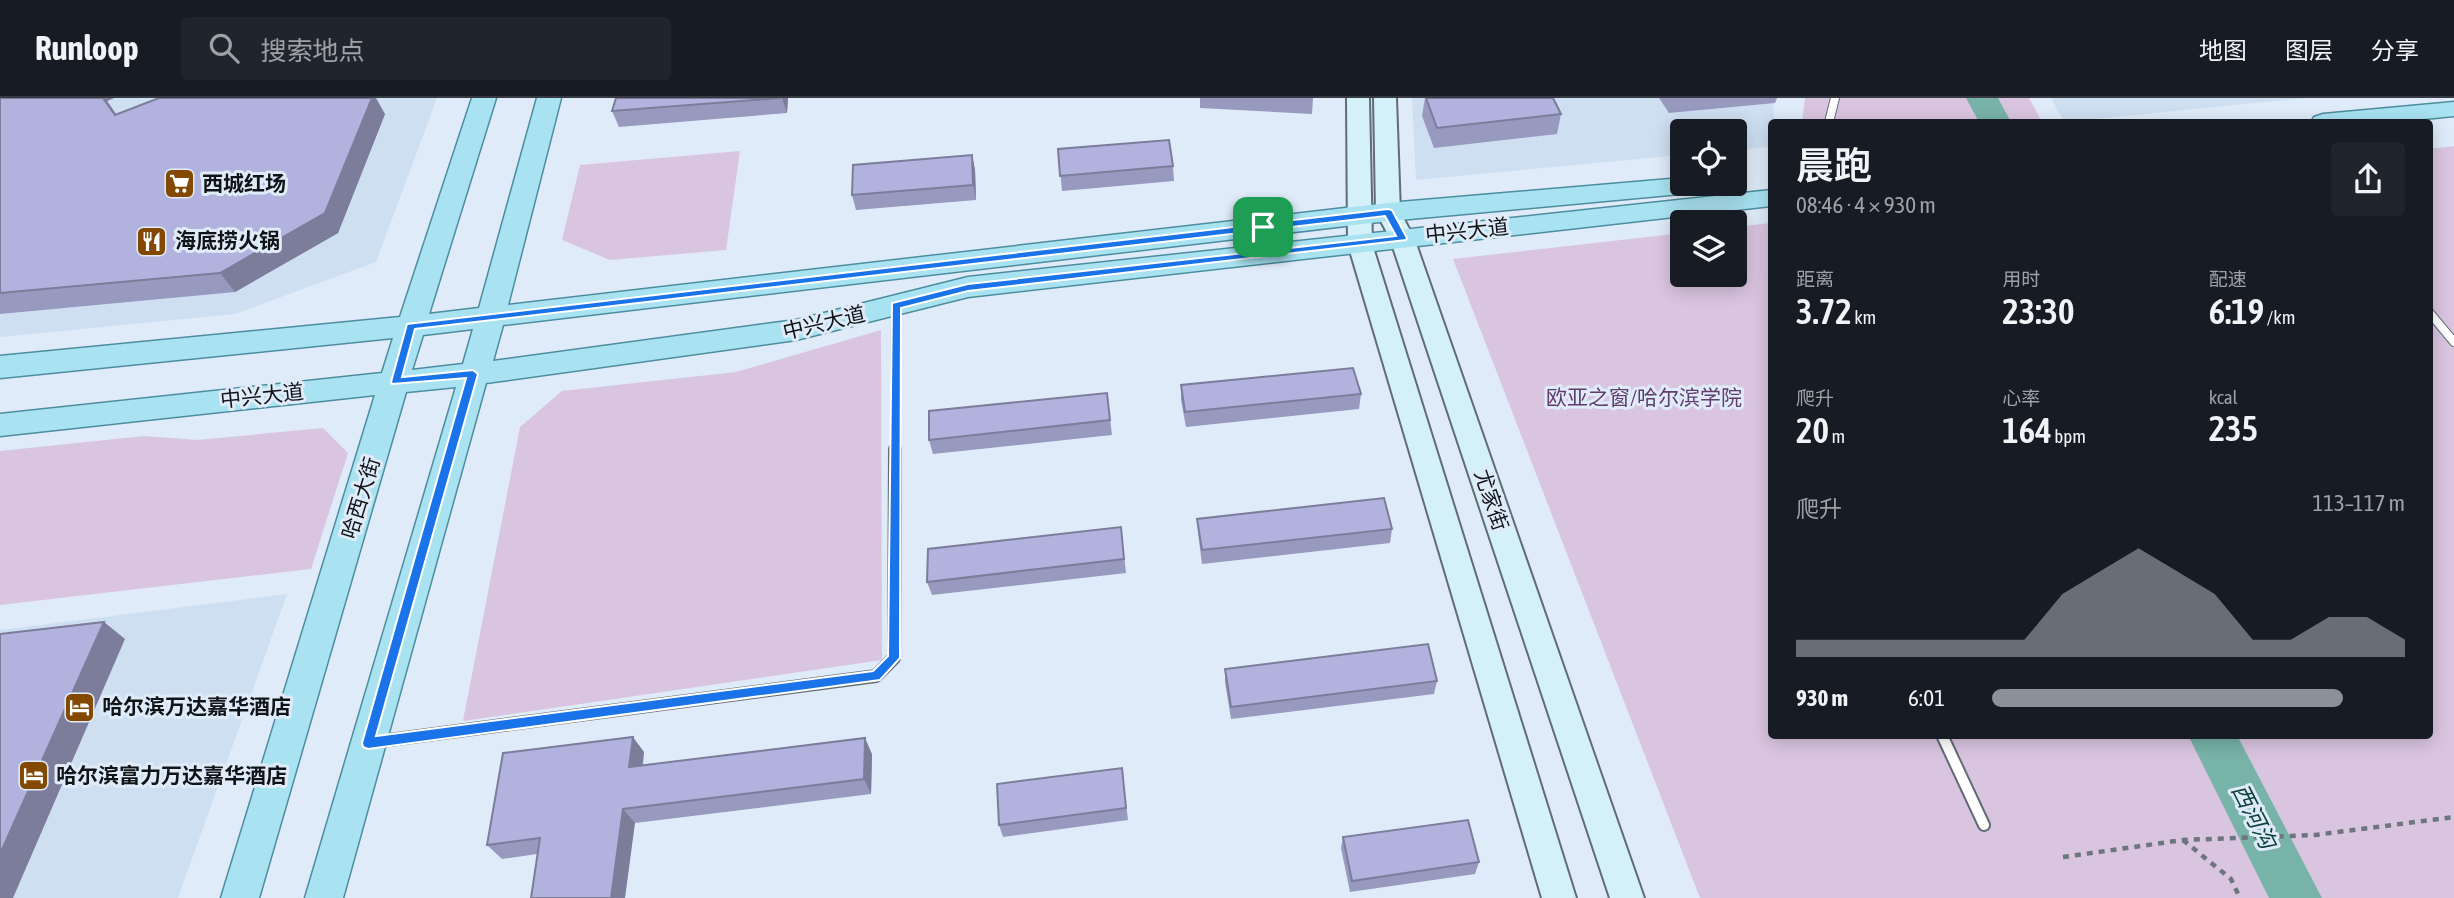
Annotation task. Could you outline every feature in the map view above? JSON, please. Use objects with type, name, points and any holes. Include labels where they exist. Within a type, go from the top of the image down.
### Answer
[{"type":"main road","name":"哈西大街","points":[[240,898],[411,326],[484,98]]},
{"type":"main road","points":[[324,898],[491,316],[549,98]]},
{"type":"main road","points":[[1358,98],[1360,244],[1559,898]]},
{"type":"main road","name":"尤家街","points":[[1385,98],[1388,212],[1402,238],[1627,898]]},
{"type":"main road","points":[[2353,119],[2454,109]]},
{"type":"main road","points":[[2433,129],[2454,126]]},
{"type":"main road","points":[[1747,180],[1768,177]]},
{"type":"main road","name":"中兴大道","points":[[0,367],[411,326],[1388,212],[1670,187]]},
{"type":"main road","name":"中兴大道","points":[[0,425],[473,374],[757,337],[796,330],[968,287],[1768,198]]},
{"type":"lane","points":[[1830,119],[1835,98]]},
{"type":"lane","points":[[368,743],[876,676],[894,658],[896,306]]},
{"type":"lane","points":[[2433,317],[2454,342]]},
{"type":"lane","points":[[1944,739],[1984,825]]},
{"type":"path","points":[[2063,857],[2183,840],[2315,835],[2454,817]]},
{"type":"path","points":[[2183,840],[2231,879],[2240,898]]},
{"type":"shaded area","name":"西城红场","points":[[0,98],[437,98],[376,262],[235,314],[0,337]]},
{"type":"shaded area","points":[[1412,98],[1772,98],[1775,119],[1768,119],[1768,147],[1747,149],[1747,119],[1670,119],[1670,156],[1416,180]]},
{"type":"shaded area","points":[[2051,98],[2306,98],[2094,119],[2062,119]]},
{"type":"shaded area","points":[[287,594],[178,898],[0,898],[0,630]]},
{"type":"green space","points":[[1805,98],[2029,98],[2040,119],[1802,119]]},
{"type":"green space","name":"欧亚之窗/哈尔滨学院","points":[[2454,146],[2454,898],[1700,898],[1453,259],[1670,234],[1670,287],[1747,287],[1747,226],[1768,223],[1768,739],[2433,739],[2433,149]]},
{"type":"green space","points":[[740,151],[726,250],[610,260],[562,240],[580,165]]},
{"type":"green space","points":[[881,330],[882,660],[463,721],[520,427],[562,391],[736,372]]},
{"type":"green space","points":[[323,428],[348,453],[311,569],[0,605],[0,451],[144,436],[198,440]]},
{"type":"building","name":"西城红场","points":[[0,98],[103,98],[115,115],[159,98],[372,98],[325,213],[220,273],[0,293]]},
{"type":"building","points":[[616,98],[781,98],[612,111]]},
{"type":"building","points":[[1426,98],[1553,98],[1561,114],[1437,128]]},
{"type":"building","points":[[1169,140],[1173,166],[1060,176],[1058,149]]},
{"type":"building","points":[[972,155],[973,185],[852,195],[853,165]]},
{"type":"building","points":[[1353,368],[1361,394],[1185,412],[1181,385]]},
{"type":"building","points":[[1107,393],[1110,420],[929,440],[929,411]]},
{"type":"building","points":[[1384,498],[1392,529],[1202,550],[1197,519]]},
{"type":"building","points":[[1121,527],[1124,559],[927,582],[928,549]]},
{"type":"building","points":[[104,622],[0,854],[0,634]]},
{"type":"building","points":[[1428,644],[1437,681],[1231,707],[1225,669]]},
{"type":"building","points":[[633,737],[629,767],[865,738],[864,779],[623,809],[611,898],[531,898],[540,838],[487,845],[503,753]]},
{"type":"building","points":[[1122,768],[1126,808],[999,825],[997,784]]},
{"type":"building","points":[[1468,820],[1479,862],[1352,881],[1343,837]]},
{"type":"waterway","name":"西河沟","points":[[1982,98],[1993,119]]},
{"type":"waterway","name":"西河沟","points":[[2214,739],[2296,898]]},
{"type":"place","name":"西城红场","points":[[179,184]]},
{"type":"place","name":"海底捞火锅","points":[[152,241]]},
{"type":"place","name":"哈尔滨万达嘉华酒店","points":[[79,707]]},
{"type":"place","name":"哈尔滨富力万达嘉华酒店","points":[[33,776]]},
{"type":"route","points":[[1388,212],[1402,238],[968,287],[896,306],[894,658],[876,676],[368,743],[473,374],[396,382],[411,326],[1263,227],[1388,212]]}]
